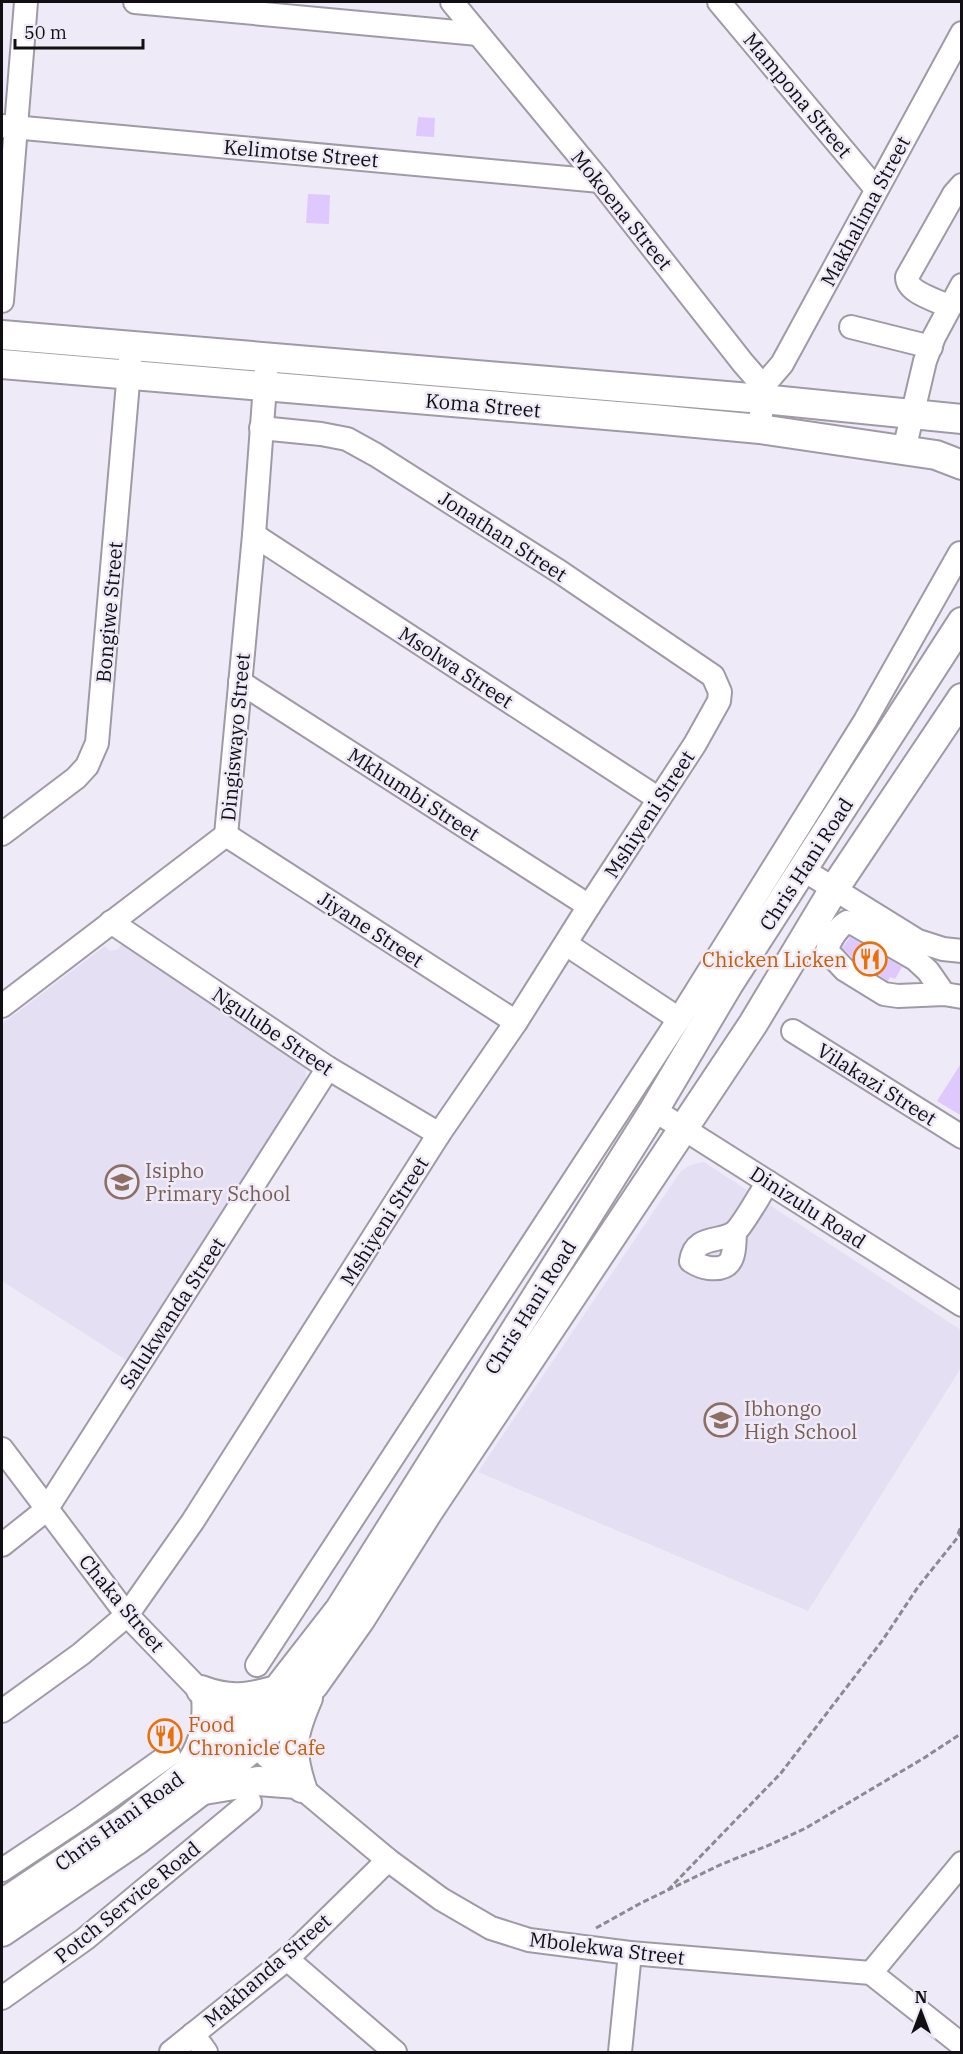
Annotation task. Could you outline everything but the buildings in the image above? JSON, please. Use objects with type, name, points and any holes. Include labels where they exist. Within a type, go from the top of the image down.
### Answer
[{"type":"main road","name":"Koma Street","points":[[2,335],[267,358],[763,393],[962,419]]},
{"type":"main road","name":"Koma Street","points":[[2,364],[760,429],[936,455],[962,465]]},
{"type":"main road","name":"Chris Hani Road","points":[[246,1737],[277,1690],[353,1589],[654,1110],[728,985],[962,622]]},
{"type":"main road","name":"Chris Hani Road","points":[[2,1904],[126,1821],[184,1774],[246,1737],[314,1685],[360,1620],[428,1512],[753,1024],[834,889],[962,698]]},
{"type":"main road","points":[[277,1690],[253,1697],[236,1698],[203,1693],[207,1713],[204,1735],[198,1753],[184,1774],[299,1786],[293,1750],[295,1732],[314,1685]]},
{"type":"main road","name":"Chris Hani Road","points":[[2,1932],[137,1840],[184,1774]]},
{"type":"street","points":[[2,301],[9,126],[26,2]]},
{"type":"street","points":[[135,2],[478,34]]},
{"type":"street","name":"Mokoena Street","points":[[452,2],[600,181],[763,393]]},
{"type":"street","name":"Mampona Street","points":[[719,2],[876,189]]},
{"type":"street","name":"Makhalima Street","points":[[763,393],[782,364],[962,33]]},
{"type":"street","name":"Kelimotse Street","points":[[9,126],[600,181]]},
{"type":"street","points":[[950,306],[911,289],[907,277],[954,194],[962,185]]},
{"type":"street","points":[[904,450],[925,361],[962,285]]},
{"type":"street","points":[[851,327],[931,347]]},
{"type":"street","name":"Bongiwe Street","points":[[2,834],[76,778],[87,766],[97,743],[131,346]]},
{"type":"street","name":"Dingiswayo Street","points":[[2,1006],[226,835],[254,535],[267,358]]},
{"type":"street","points":[[760,429],[763,393]]},
{"type":"street","name":"Jonathan Street","points":[[261,428],[347,439],[376,454],[641,626],[713,676],[720,692]]},
{"type":"street","name":"Msolwa Street","points":[[254,535],[659,799]]},
{"type":"street","name":"Chris Hani Road","points":[[257,1665],[679,1018],[865,721],[960,553]]},
{"type":"street","name":"Mkhumbi Street","points":[[240,682],[589,906]]},
{"type":"street","name":"Mshiyeni Street","points":[[2,1711],[81,1654],[127,1615],[194,1521],[439,1134],[516,1022],[714,713],[720,692]]},
{"type":"street","name":"Jiyane Street","points":[[226,835],[516,1022]]},
{"type":"street","points":[[802,869],[918,941],[962,951]]},
{"type":"street","name":"Ngulube Street","points":[[111,922],[328,1068],[439,1134]]},
{"type":"street","points":[[847,922],[854,924],[915,959],[953,996],[884,994],[870,987],[834,961],[826,951],[828,944],[842,925],[847,922]]},
{"type":"street","points":[[566,944],[679,1018]]},
{"type":"street","name":"Vilakazi Street","points":[[793,1031],[962,1137]]},
{"type":"street","name":"Salukwanda Street","points":[[2,1545],[46,1510],[328,1068]]},
{"type":"street","name":"Dinizulu Road","points":[[654,1110],[962,1305]]},
{"type":"street","points":[[735,1232],[768,1182]]},
{"type":"street","name":"Chaka Street","points":[[2,1449],[127,1615],[246,1737]]},
{"type":"street","name":"Mbolekwa Street","points":[[246,1737],[299,1786],[387,1860],[441,1899],[491,1928],[529,1940],[560,1945],[871,1973]]},
{"type":"street","points":[[2,1870],[82,1817],[184,1774]]},
{"type":"street","name":"Potch Service Road","points":[[2,1998],[94,1932],[250,1802]]},
{"type":"street","name":"Makhanda Street","points":[[171,2052],[287,1959],[387,1860]]},
{"type":"street","points":[[962,1863],[871,1973],[962,2045]]},
{"type":"street","points":[[620,2052],[630,1953]]},
{"type":"street","points":[[287,1959],[395,2052]]},
{"type":"street","points":[[193,2034],[206,2052]]},
{"type":"path","points":[[957,1537],[962,1524]]},
{"type":"path","points":[[668,1890],[782,1773],[882,1641],[918,1587],[962,1532]]},
{"type":"path","points":[[560,1945],[722,1864],[806,1828],[962,1733]]},
{"type":"shaded area","name":"Isipho Primary School","points":[[122,941],[305,1059],[306,1082],[126,1360],[2,1281],[2,1024],[105,946],[110,951],[119,949]]},
{"type":"shaded area","name":"Ibhongo High School","points":[[704,1162],[961,1330],[961,1368],[808,1611],[478,1472],[681,1171],[690,1165]]},
{"type":"place","name":"Chicken Licken","points":[[870,959]]},
{"type":"place","name":"Isipho Primary School","points":[[122,1182]]},
{"type":"place","name":"Ibhongo High School","points":[[721,1420]]},
{"type":"place","name":"Food Chronicle Cafe","points":[[165,1736]]}]
